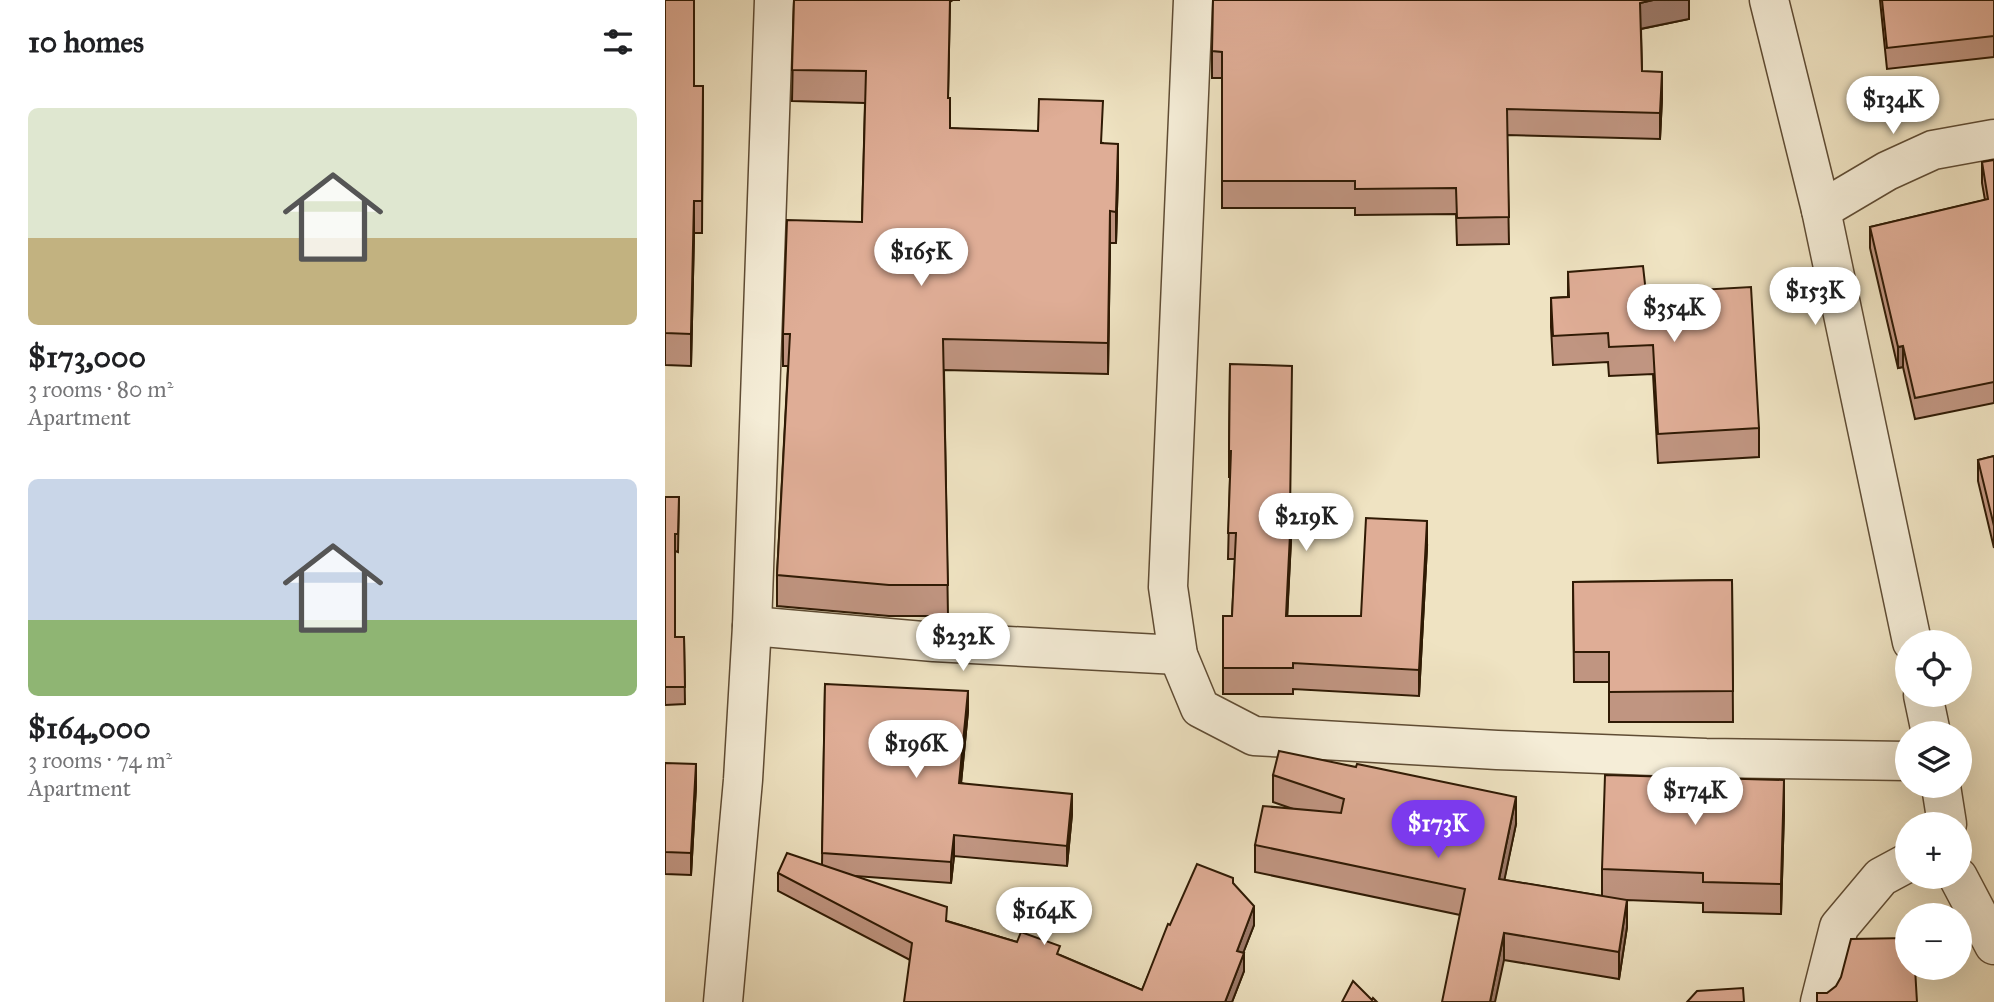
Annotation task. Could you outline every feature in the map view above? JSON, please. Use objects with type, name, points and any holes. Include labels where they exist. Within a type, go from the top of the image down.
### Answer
[{"type":"street","points":[[723,1002],[743,780],[752,626],[773,0]]},
{"type":"street","points":[[1193,0],[1168,587],[1178,655],[1200,708],[1254,736],[1497,750],[1706,758],[1895,761]]},
{"type":"street","points":[[1769,0],[1821,210],[1909,630]]},
{"type":"street","points":[[1821,210],[1887,171],[1933,150],[1994,139]]},
{"type":"street","points":[[752,626],[934,642],[1178,655]]},
{"type":"street","points":[[1820,1002],[1839,927],[1881,877],[1895,869]]},
{"type":"street","points":[[1964,889],[1994,945]]},
{"type":"building","points":[[665,0],[694,0],[694,86],[703,86],[702,201],[694,201],[691,334],[665,333]]},
{"type":"building","points":[[794,0],[950,0],[950,128],[1038,131],[1039,99],[1103,101],[1101,143],[1118,144],[1116,212],[1110,211],[1108,343],[943,339],[948,585],[889,585],[777,575],[790,334],[783,334],[787,220],[862,222],[866,71],[792,70]]},
{"type":"building","points":[[1213,0],[1653,0],[1640,3],[1642,71],[1662,72],[1660,113],[1507,109],[1509,217],[1457,218],[1456,188],[1355,189],[1355,181],[1222,181],[1222,52],[1212,51]]},
{"type":"building","points":[[1882,0],[1994,0],[1994,36],[1887,48]]},
{"type":"building","points":[[1994,160],[1994,382],[1915,398],[1903,346],[1898,347],[1870,227],[1988,199],[1982,162]]},
{"type":"building","points":[[1643,266],[1646,293],[1751,287],[1759,428],[1658,434],[1653,345],[1609,347],[1608,333],[1553,336],[1551,298],[1569,297],[1568,272]]},
{"type":"building","points":[[1230,364],[1292,366],[1291,514],[1286,616],[1361,616],[1366,518],[1427,521],[1419,670],[1293,663],[1293,668],[1223,668],[1223,616],[1232,616],[1236,533],[1228,533]]},
{"type":"building","points":[[1994,456],[1994,526],[1978,460]]},
{"type":"building","points":[[665,497],[679,497],[678,534],[675,534],[675,637],[684,637],[685,687],[665,687]]},
{"type":"building","points":[[1732,580],[1733,691],[1609,692],[1609,652],[1574,652],[1573,582]]},
{"type":"building","points":[[825,684],[968,691],[959,783],[1072,794],[1067,846],[954,835],[951,862],[822,853]]},
{"type":"building","points":[[1279,751],[1356,767],[1357,764],[1516,797],[1499,879],[1627,900],[1619,952],[1504,933],[1490,1002],[1442,1002],[1465,889],[1255,845],[1263,806],[1341,813],[1344,799],[1273,775]]},
{"type":"building","points":[[665,763],[696,764],[691,853],[665,852]]},
{"type":"building","points":[[1605,775],[1784,780],[1781,884],[1703,882],[1703,873],[1602,869]]},
{"type":"building","points":[[787,853],[947,907],[946,921],[1017,942],[1021,932],[1060,946],[1057,954],[1142,990],[1168,924],[1170,925],[1197,864],[1233,878],[1233,883],[1254,906],[1237,951],[1244,953],[1225,1002],[904,1002],[912,943],[778,873]]},
{"type":"building","points":[[1895,938],[1895,980],[1916,980],[1917,1002],[1817,1002],[1817,993],[1827,993],[1836,986],[1841,977],[1851,939]]},
{"type":"building","points":[[1353,981],[1372,1000],[1373,998],[1377,1002],[1342,1002]]},
{"type":"building","points":[[1743,988],[1744,1002],[1687,1002],[1697,991]]}]
